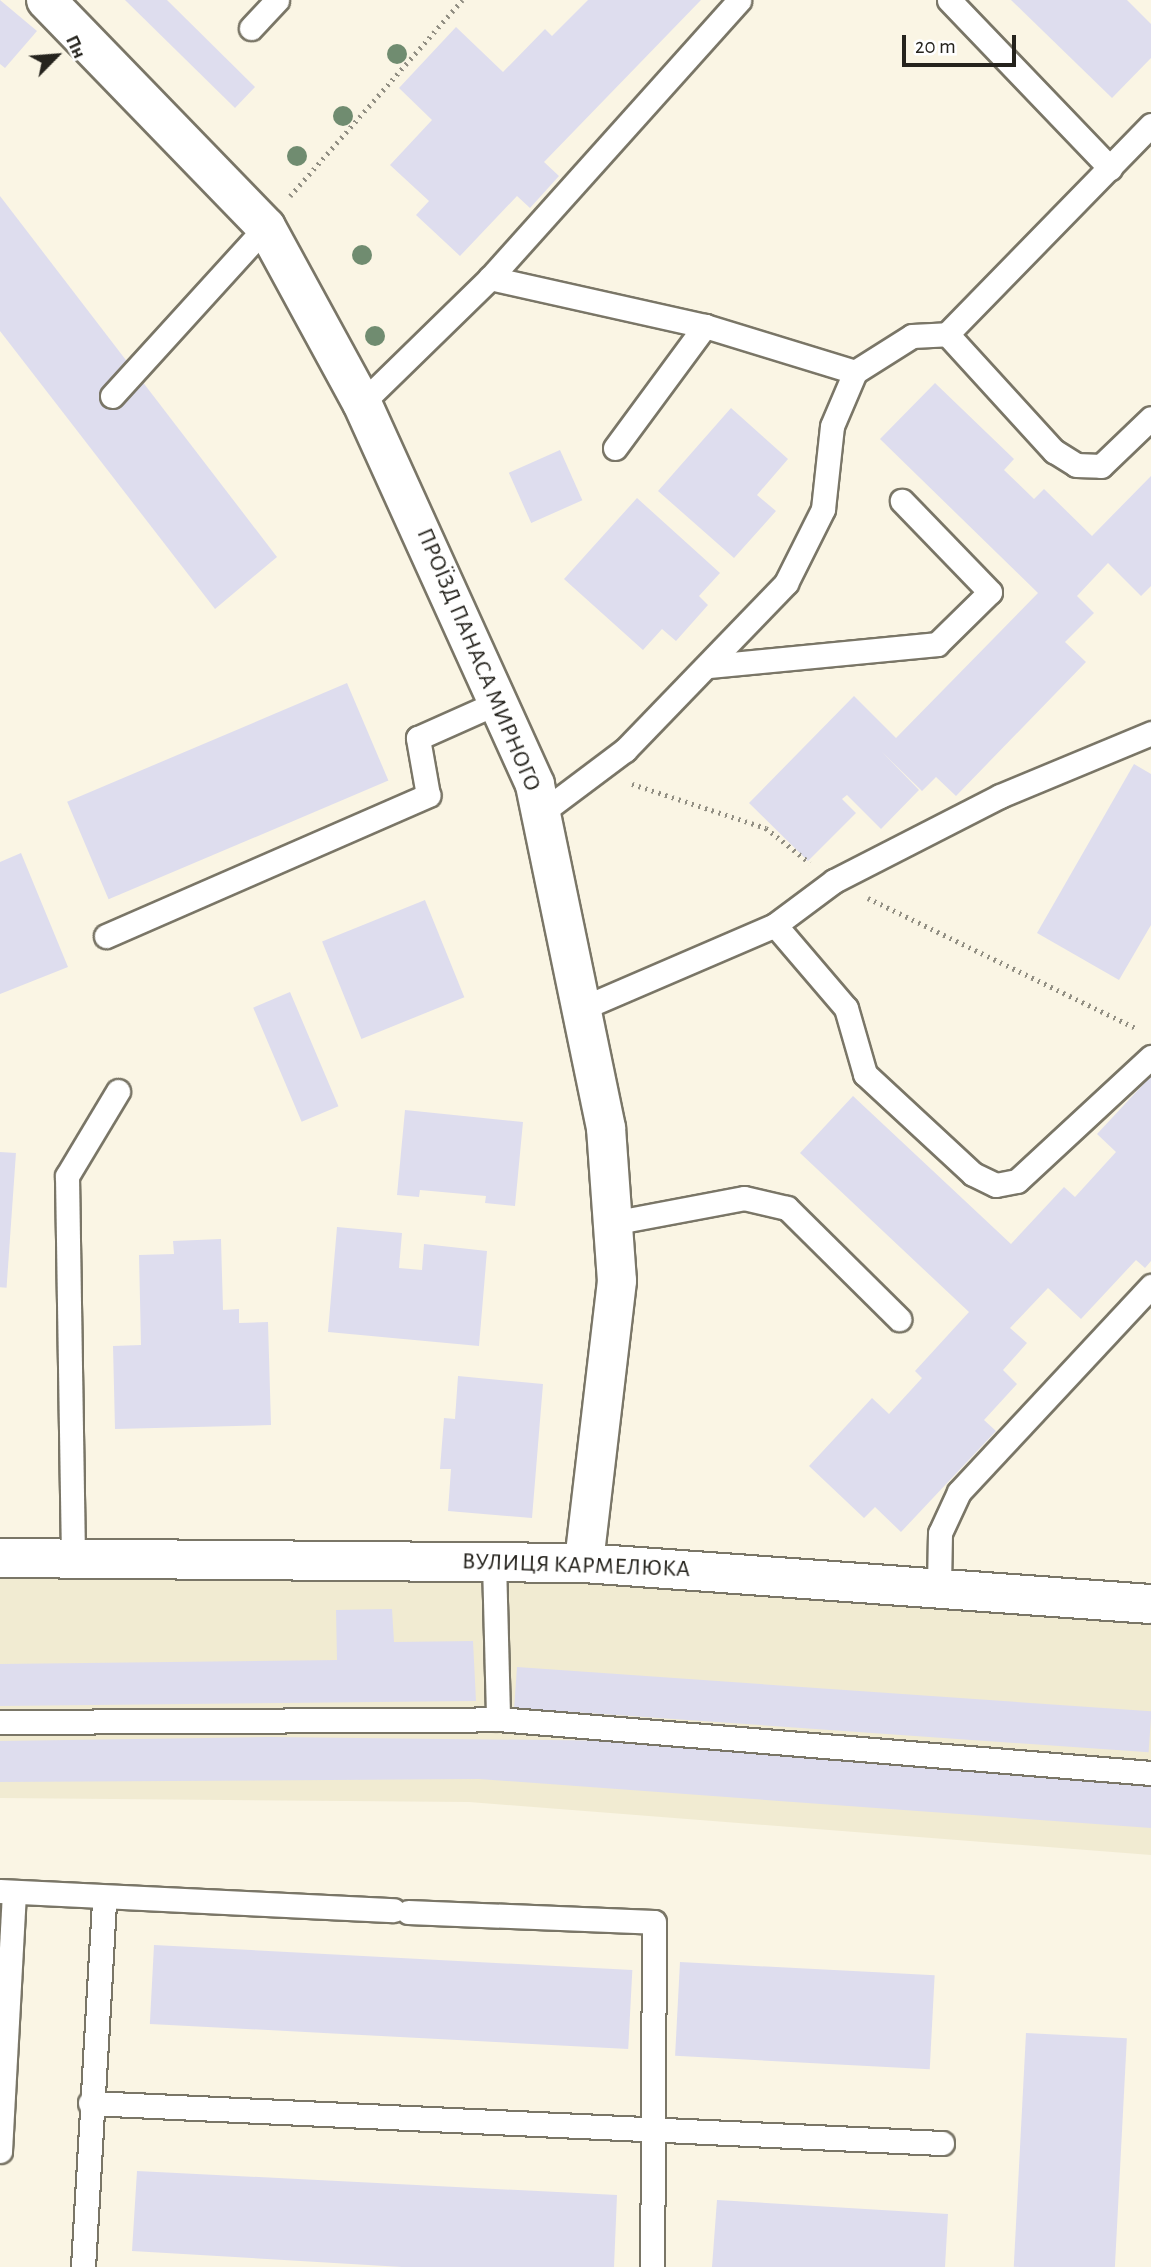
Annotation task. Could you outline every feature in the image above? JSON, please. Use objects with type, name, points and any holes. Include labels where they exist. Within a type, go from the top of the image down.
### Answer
[{"type":"street","name":"ПРОЇЗД ПАНАСА МИРНОГО","points":[[46,0],[266,227],[362,403],[499,702],[541,813],[585,1007],[606,1128],[617,1281],[584,1563]]},
{"type":"street","name":"ВУЛИЦЯ КАРМЕЛЮКА","points":[[0,1558],[584,1563],[939,1585],[1151,1604]]},
{"type":"lane","points":[[251,28],[277,0]]},
{"type":"lane","points":[[362,403],[490,278],[739,0]]},
{"type":"lane","points":[[949,0],[1110,168]]},
{"type":"lane","points":[[541,813],[596,772],[710,666],[786,583],[817,521],[832,426],[855,372],[912,336],[947,334],[1151,125]]},
{"type":"lane","points":[[112,396],[266,227]]},
{"type":"lane","points":[[490,278],[705,326],[855,372]]},
{"type":"lane","points":[[615,448],[705,326]]},
{"type":"lane","points":[[947,334],[1054,451],[1076,465],[1101,466],[1151,418]]},
{"type":"lane","points":[[710,666],[937,644],[990,592],[902,501]]},
{"type":"lane","points":[[106,936],[428,795],[418,738],[499,702]]},
{"type":"lane","points":[[585,1007],[775,925],[834,881],[1000,796],[1151,733]]},
{"type":"lane","points":[[775,925],[846,1008],[865,1074],[973,1174],[996,1185],[1017,1181],[1151,1057]]},
{"type":"lane","points":[[73,1558],[67,1176],[118,1091]]},
{"type":"lane","points":[[612,1223],[744,1198],[787,1208],[899,1319]]},
{"type":"lane","points":[[939,1585],[940,1533],[959,1492],[1151,1286]]},
{"type":"lane","points":[[494,1562],[498,1719]]},
{"type":"lane","points":[[0,1721],[498,1719],[1151,1773]]},
{"type":"lane","points":[[0,2151],[7,1891],[104,1898],[654,1922],[652,2267]]},
{"type":"lane","points":[[83,2267],[90,2103],[104,1898]]},
{"type":"lane","points":[[90,2103],[653,2132],[942,2143]]},
{"type":"path","points":[[266,227],[462,0]]},
{"type":"path","points":[[596,772],[766,828],[834,881],[1151,1035]]},
{"type":"shaded area","points":[[0,1575],[584,1580],[1151,1624],[1151,1855],[469,1802],[0,1798]]},
{"type":"building","points":[[0,0],[37,31],[5,68],[0,64]]},
{"type":"building","points":[[125,0],[167,0],[255,87],[235,108]]},
{"type":"building","points":[[588,0],[701,0],[544,162],[559,176],[530,208],[517,196],[460,256],[416,215],[429,201],[390,165],[432,120],[399,88],[456,27],[503,72],[545,29],[552,36]]},
{"type":"building","points":[[1011,0],[1127,0],[1151,24],[1151,58],[1112,98]]},
{"type":"building","points":[[0,196],[277,557],[215,609],[0,331]]},
{"type":"building","points":[[935,383],[1014,459],[1004,470],[1034,499],[1044,489],[1092,536],[1151,476],[1151,586],[1141,596],[1108,563],[1077,596],[1094,613],[1065,642],[1086,662],[956,796],[936,777],[922,791],[882,752],[919,790],[881,829],[847,795],[842,799],[856,813],[808,861],[749,803],[854,696],[896,738],[1038,593],[880,439]]},
{"type":"building","points":[[731,408],[788,459],[757,495],[776,511],[734,558],[658,491]]},
{"type":"building","points":[[560,450],[582,500],[531,523],[509,473]]},
{"type":"building","points":[[637,498],[720,573],[699,596],[708,605],[676,641],[662,629],[643,650],[564,579]]},
{"type":"building","points":[[347,683],[388,781],[109,899],[67,802]]},
{"type":"building","points":[[1134,764],[1151,774],[1151,925],[1119,980],[1037,933]]},
{"type":"building","points":[[21,853],[68,967],[0,994],[0,862]]},
{"type":"building","points":[[425,900],[464,997],[361,1039],[322,942]]},
{"type":"building","points":[[290,992],[338,1106],[302,1122],[253,1008]]},
{"type":"building","points":[[1151,1076],[1151,1261],[1145,1268],[1136,1260],[1081,1319],[1048,1288],[1010,1328],[1027,1343],[1003,1370],[1017,1384],[984,1420],[996,1431],[901,1532],[875,1507],[864,1518],[809,1466],[872,1398],[889,1414],[922,1378],[915,1371],[969,1312],[800,1153],[853,1096],[1011,1244],[1064,1187],[1075,1197],[1116,1152],[1097,1134]]},
{"type":"building","points":[[405,1110],[523,1122],[515,1206],[485,1203],[486,1196],[420,1190],[419,1197],[397,1195]]},
{"type":"building","points":[[0,1152],[16,1153],[7,1288],[0,1287]]},
{"type":"building","points":[[337,1227],[402,1233],[399,1268],[422,1270],[424,1244],[487,1251],[479,1346],[328,1332]]},
{"type":"building","points":[[221,1239],[223,1310],[239,1309],[239,1323],[268,1322],[271,1425],[115,1429],[113,1346],[141,1345],[139,1255],[174,1254],[173,1241]]},
{"type":"building","points":[[458,1376],[543,1384],[532,1518],[448,1511],[451,1469],[440,1469],[444,1418],[455,1419]]},
{"type":"building","points":[[392,1609],[394,1642],[473,1641],[476,1701],[0,1706],[0,1664],[337,1660],[336,1610]]},
{"type":"building","points":[[517,1667],[1151,1711],[1149,1752],[514,1708]]},
{"type":"building","points":[[270,1737],[634,1741],[1151,1783],[1151,1828],[479,1779],[0,1782],[0,1741]]},
{"type":"building","points":[[154,1945],[632,1970],[628,2049],[150,2024]]},
{"type":"building","points":[[680,1962],[935,1975],[930,2069],[675,2056]]},
{"type":"building","points":[[1026,2033],[1127,2038],[1115,2267],[1014,2267]]},
{"type":"building","points":[[137,2171],[617,2195],[614,2267],[402,2267],[132,2251]]},
{"type":"building","points":[[717,2200],[948,2214],[945,2267],[712,2267]]}]
